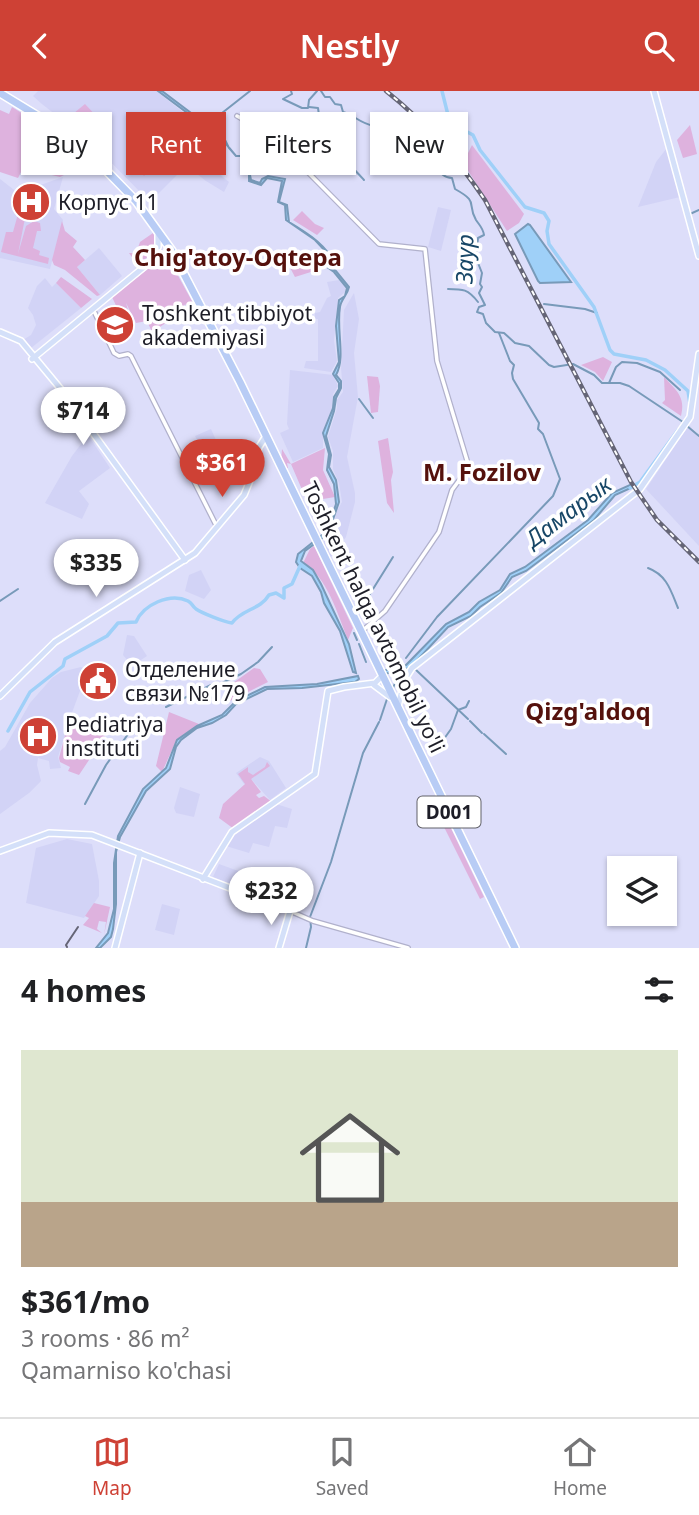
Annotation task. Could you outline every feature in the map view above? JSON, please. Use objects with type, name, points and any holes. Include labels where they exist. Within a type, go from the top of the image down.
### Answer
[{"type":"highway","name":"Toshkent halqa avtomobil yo'li","points":[[0,95],[51,126],[91,156],[163,237],[362,631],[513,948]]},
{"type":"highway","name":"Toshkent halqa avtomobil yo'li","points":[[129,196],[158,235],[190,286]]},
{"type":"highway","name":"Toshkent halqa avtomobil yo'li","points":[[391,695],[403,721]]},
{"type":"main road","points":[[654,91],[699,256]]},
{"type":"main road","points":[[32,356],[154,257],[159,246],[158,235]]},
{"type":"main road","points":[[154,257],[166,256],[175,262]]},
{"type":"main road","points":[[0,333],[16,338],[66,396],[184,559]]},
{"type":"main road","points":[[399,709],[405,677],[412,669],[638,490],[686,425],[692,411],[699,354]]},
{"type":"main road","points":[[32,356],[152,522],[184,559]]},
{"type":"main road","points":[[0,695],[55,642],[196,552],[243,496],[264,436]]},
{"type":"main road","points":[[202,879],[232,832],[314,775],[329,690],[377,683],[380,673]]},
{"type":"main road","points":[[371,684],[391,695],[397,695],[401,691]]},
{"type":"main road","points":[[0,852],[55,834],[85,836],[115,845],[289,912],[280,948]]},
{"type":"main road","points":[[116,948],[140,855]]},
{"type":"main road","points":[[209,869],[207,877],[215,883]]},
{"type":"street","points":[[237,116],[271,135],[379,244],[425,249],[437,361],[469,467],[452,490],[439,532],[385,611],[362,631]]},
{"type":"street","points":[[92,308],[115,352],[128,352],[132,355],[217,527]]},
{"type":"street","points":[[289,912],[408,948]]},
{"type":"shaded area","points":[[38,91],[156,91],[183,112],[126,112],[126,175],[177,175],[150,202],[112,163],[112,112],[52,112],[33,96]]},
{"type":"shaded area","points":[[158,91],[162,91],[190,112]]},
{"type":"shaded area","points":[[85,104],[93,112],[75,112]]},
{"type":"shaded area","points":[[12,107],[21,113],[21,172],[18,178],[0,172],[0,110],[9,114]]},
{"type":"shaded area","points":[[690,125],[697,154],[683,158],[677,140]]},
{"type":"shaded area","points":[[472,145],[524,214],[519,223],[507,231],[468,171],[468,153]]},
{"type":"shaded area","points":[[667,148],[680,197],[638,207],[656,162]]},
{"type":"shaded area","points":[[198,175],[220,175],[229,182],[224,192]]},
{"type":"shaded area","points":[[249,175],[251,180],[260,183],[268,176],[285,179],[279,202],[287,205],[289,222],[307,233],[323,246],[331,257],[329,267],[336,271],[349,287],[339,316],[341,352],[339,368],[336,375],[341,381],[341,388],[326,436],[331,455],[329,467],[336,480],[339,502],[328,534],[305,551],[301,561],[313,570],[321,584],[349,644],[356,673],[353,672],[340,631],[324,603],[321,592],[312,576],[296,562],[298,554],[327,531],[336,504],[334,484],[327,470],[329,454],[323,433],[339,389],[339,383],[333,374],[339,362],[336,326],[339,300],[345,296],[347,288],[327,267],[328,254],[315,240],[286,220],[285,205],[278,202],[282,181],[267,178],[261,185],[249,181]]},
{"type":"shaded area","points":[[63,177],[54,209],[63,220],[50,269],[0,258],[0,179],[18,193]]},
{"type":"shaded area","points":[[438,207],[451,210],[441,251],[428,247]]},
{"type":"shaded area","points":[[302,211],[315,224],[324,228],[317,235],[293,220]]},
{"type":"shaded area","points":[[18,214],[25,218],[18,254],[26,226],[34,221],[40,223],[41,231],[37,231],[33,248],[40,251],[39,255],[49,258],[48,264],[1,252],[6,232],[13,232]]},
{"type":"shaded area","points":[[62,221],[65,231],[77,241],[73,247],[85,260],[77,267],[100,295],[97,296],[65,270],[54,265],[52,260]]},
{"type":"shaded area","points":[[528,224],[571,282],[538,281],[515,234]]},
{"type":"shaded area","points":[[153,233],[158,243],[151,256],[136,263],[129,253],[136,253],[140,242]]},
{"type":"shaded area","points":[[99,248],[122,276],[100,295],[77,267]]},
{"type":"shaded area","points":[[306,254],[314,271],[295,277],[287,262]]},
{"type":"shaded area","points":[[162,258],[170,261],[193,303],[184,305],[186,310],[152,332],[147,321],[136,323],[126,303],[128,310],[120,314],[112,297]]},
{"type":"shaded area","points":[[61,277],[92,299],[81,308],[56,283]]},
{"type":"shaded area","points":[[45,278],[52,287],[56,283],[81,308],[31,348],[23,340],[31,335],[36,325],[28,308],[37,286]]},
{"type":"shaded area","points":[[339,280],[346,287],[345,292],[338,298],[334,341],[337,361],[331,372],[304,368],[306,361],[318,361],[318,319],[315,319],[315,313],[320,312],[327,298],[331,296],[327,282]]},
{"type":"shaded area","points":[[354,293],[359,319],[354,353],[358,397],[347,457],[355,502],[346,537],[329,559],[322,545],[335,525],[336,513],[342,502],[328,437],[337,400],[343,392],[341,368],[344,310]]},
{"type":"shaded area","points":[[603,357],[612,362],[603,381],[595,372],[581,365]]},
{"type":"shaded area","points":[[290,370],[333,375],[338,386],[333,394],[332,408],[323,431],[323,448],[293,462],[280,433],[289,429]]},
{"type":"shaded area","points":[[367,376],[378,377],[378,412],[371,413]]},
{"type":"shaded area","points":[[664,377],[681,399],[681,416],[662,403],[665,400]]},
{"type":"shaded area","points":[[689,425],[699,437],[699,546],[646,489]]},
{"type":"shaded area","points":[[211,429],[220,449],[205,456],[195,436]]},
{"type":"shaded area","points":[[88,435],[110,468],[79,491],[89,504],[82,519],[45,503],[72,456]]},
{"type":"shaded area","points":[[388,438],[393,472],[391,480],[394,513],[387,503],[378,441]]},
{"type":"shaded area","points":[[325,448],[323,470],[335,497],[323,499],[320,493],[306,499],[291,464]]},
{"type":"shaded area","points":[[282,449],[291,464],[287,463],[288,468],[285,469],[281,461]]},
{"type":"shaded area","points":[[632,484],[633,487],[615,495],[594,520],[526,571],[512,577],[501,593],[471,616],[448,627],[410,668],[384,674],[382,671],[406,665],[446,624],[500,590],[510,574],[525,567],[588,520],[612,493]]},
{"type":"shaded area","points":[[314,546],[353,628],[348,640],[325,586],[303,563]]},
{"type":"shaded area","points":[[201,570],[211,590],[204,599],[185,591],[189,575]]},
{"type":"shaded area","points":[[127,635],[134,636],[147,656],[132,666],[123,655]]},
{"type":"shaded area","name":"Pediatriya instituti","points":[[81,667],[87,672],[58,757],[61,768],[50,769],[49,761],[38,758],[41,781],[0,814],[0,751],[5,747],[30,703],[52,678],[61,672]]},
{"type":"shaded area","points":[[254,668],[260,669],[268,682],[230,701],[223,686],[233,683]]},
{"type":"shaded area","points":[[358,676],[359,679],[355,682],[267,689],[236,704],[226,715],[197,728],[181,740],[176,747],[170,769],[146,791],[120,837],[116,852],[116,904],[113,929],[111,937],[100,948],[96,948],[108,933],[114,909],[114,863],[118,836],[143,789],[166,768],[177,740],[197,726],[222,715],[236,701],[265,687],[317,684]]},
{"type":"shaded area","points":[[169,712],[199,724],[177,739],[162,772],[156,766]]},
{"type":"shaded area","points":[[69,720],[105,736],[79,775],[68,771],[70,767],[60,762],[59,758]]},
{"type":"shaded area","points":[[260,757],[269,761],[286,788],[270,800],[252,780],[244,784],[236,773]]},
{"type":"shaded area","points":[[267,762],[270,766],[251,779],[261,792],[256,795],[259,798],[264,796],[272,802],[234,829],[219,818],[223,804],[245,784],[238,774],[248,767],[248,772],[253,775],[265,767]]},
{"type":"shaded area","points":[[180,787],[200,794],[194,817],[176,813],[174,808]]},
{"type":"shaded area","points":[[276,804],[292,809],[287,828],[275,826],[269,847],[253,843],[249,853],[226,846],[236,831]]},
{"type":"shaded area","points":[[446,818],[484,897],[480,899],[441,821]]},
{"type":"shaded area","points":[[67,839],[92,844],[99,896],[84,918],[26,903],[36,848]]},
{"type":"shaded area","points":[[219,864],[244,873],[239,887],[213,877]]},
{"type":"shaded area","points":[[94,903],[110,907],[104,935],[106,922],[99,921],[97,929],[102,933],[83,925],[89,918],[85,916]]},
{"type":"shaded area","points":[[162,904],[180,909],[174,935],[155,930]]},
{"type":"waterway","name":"Заур","points":[[223,112],[250,91]]},
{"type":"waterway","name":"Заур","points":[[291,91],[292,94],[283,99],[302,108],[308,108],[309,100],[317,91]]},
{"type":"waterway","name":"Заур","points":[[321,91],[325,97],[330,97],[335,104],[341,105],[343,112],[365,123],[374,126],[410,125],[418,133],[422,151],[432,154],[431,161],[440,172],[452,178],[455,189],[470,200],[473,214],[484,235],[478,238],[476,258],[482,273],[479,293],[485,305],[479,307],[477,312],[483,314],[486,323],[495,332],[504,333],[515,343],[529,346],[549,365],[554,367],[573,364],[594,375],[602,383],[629,386],[683,422]]},
{"type":"waterway","name":"Дамарык","points":[[442,91],[449,119],[473,135],[480,150],[525,207],[544,213],[549,221],[549,244],[594,307],[610,350],[614,354],[646,360],[665,370],[688,391],[690,404]]},
{"type":"waterway","points":[[309,107],[318,108],[319,115],[331,122],[341,153],[364,180]]},
{"type":"waterway","points":[[690,214],[699,210]]},
{"type":"waterway","points":[[448,289],[465,291],[478,302]]},
{"type":"waterway","points":[[544,304],[597,313]]},
{"type":"waterway","points":[[406,658],[437,617],[553,496],[560,479],[543,434],[538,429],[539,423],[513,379],[514,365],[499,333]]},
{"type":"waterway","points":[[609,383],[616,367],[622,362],[637,363],[660,372],[680,390]]},
{"type":"waterway","points":[[359,399],[373,418]]},
{"type":"waterway","points":[[687,426],[699,436]]},
{"type":"waterway","name":"Дамарык","points":[[630,488],[640,482],[678,430]]},
{"type":"waterway","points":[[363,605],[393,557]]},
{"type":"waterway","points":[[8,731],[30,692],[63,666],[65,659],[107,636],[118,623],[136,622],[151,606],[173,598],[188,601],[199,611],[232,623],[261,604],[269,595],[276,593],[284,598],[284,588],[292,584],[300,566]]},
{"type":"waterway","points":[[648,568],[664,579],[678,608]]},
{"type":"waterway","points":[[0,601],[18,589]]},
{"type":"waterway","points":[[354,633],[357,640]]},
{"type":"waterway","points":[[359,644],[366,662]]},
{"type":"waterway","points":[[166,707],[241,674],[258,662],[272,647]]},
{"type":"waterway","points":[[415,669],[468,719]]},
{"type":"waterway","points":[[393,688],[399,673]]},
{"type":"waterway","points":[[380,720],[387,699]]},
{"type":"waterway","points":[[434,753],[451,729],[458,710],[466,707],[469,701]]},
{"type":"waterway","points":[[470,721],[482,733]]},
{"type":"waterway","points":[[306,948],[311,927],[310,917],[331,862],[363,753],[379,722]]},
{"type":"waterway","points":[[85,804],[106,765],[131,730]]},
{"type":"waterway","points":[[484,734],[506,754]]},
{"type":"tram line","points":[[67,947],[78,927]]},
{"type":"railway","points":[[386,91],[440,142],[485,200],[631,482],[657,520],[699,562]]},
{"type":"place","name":"Корпус 11","points":[[31,202]]},
{"type":"place","name":"Toshkent tibbiyot akademiyasi","points":[[115,325]]},
{"type":"place","name":"Отделение связи №179","points":[[98,681]]},
{"type":"place","name":"Pediatriya instituti","points":[[38,736]]},
{"type":"district","name":"Chig'atoy-Oqtepa","points":[[238,256]]},
{"type":"district","name":"M. Fozilov","points":[[482,471]]},
{"type":"district","name":"Qizg'aldoq","points":[[588,710]]}]
